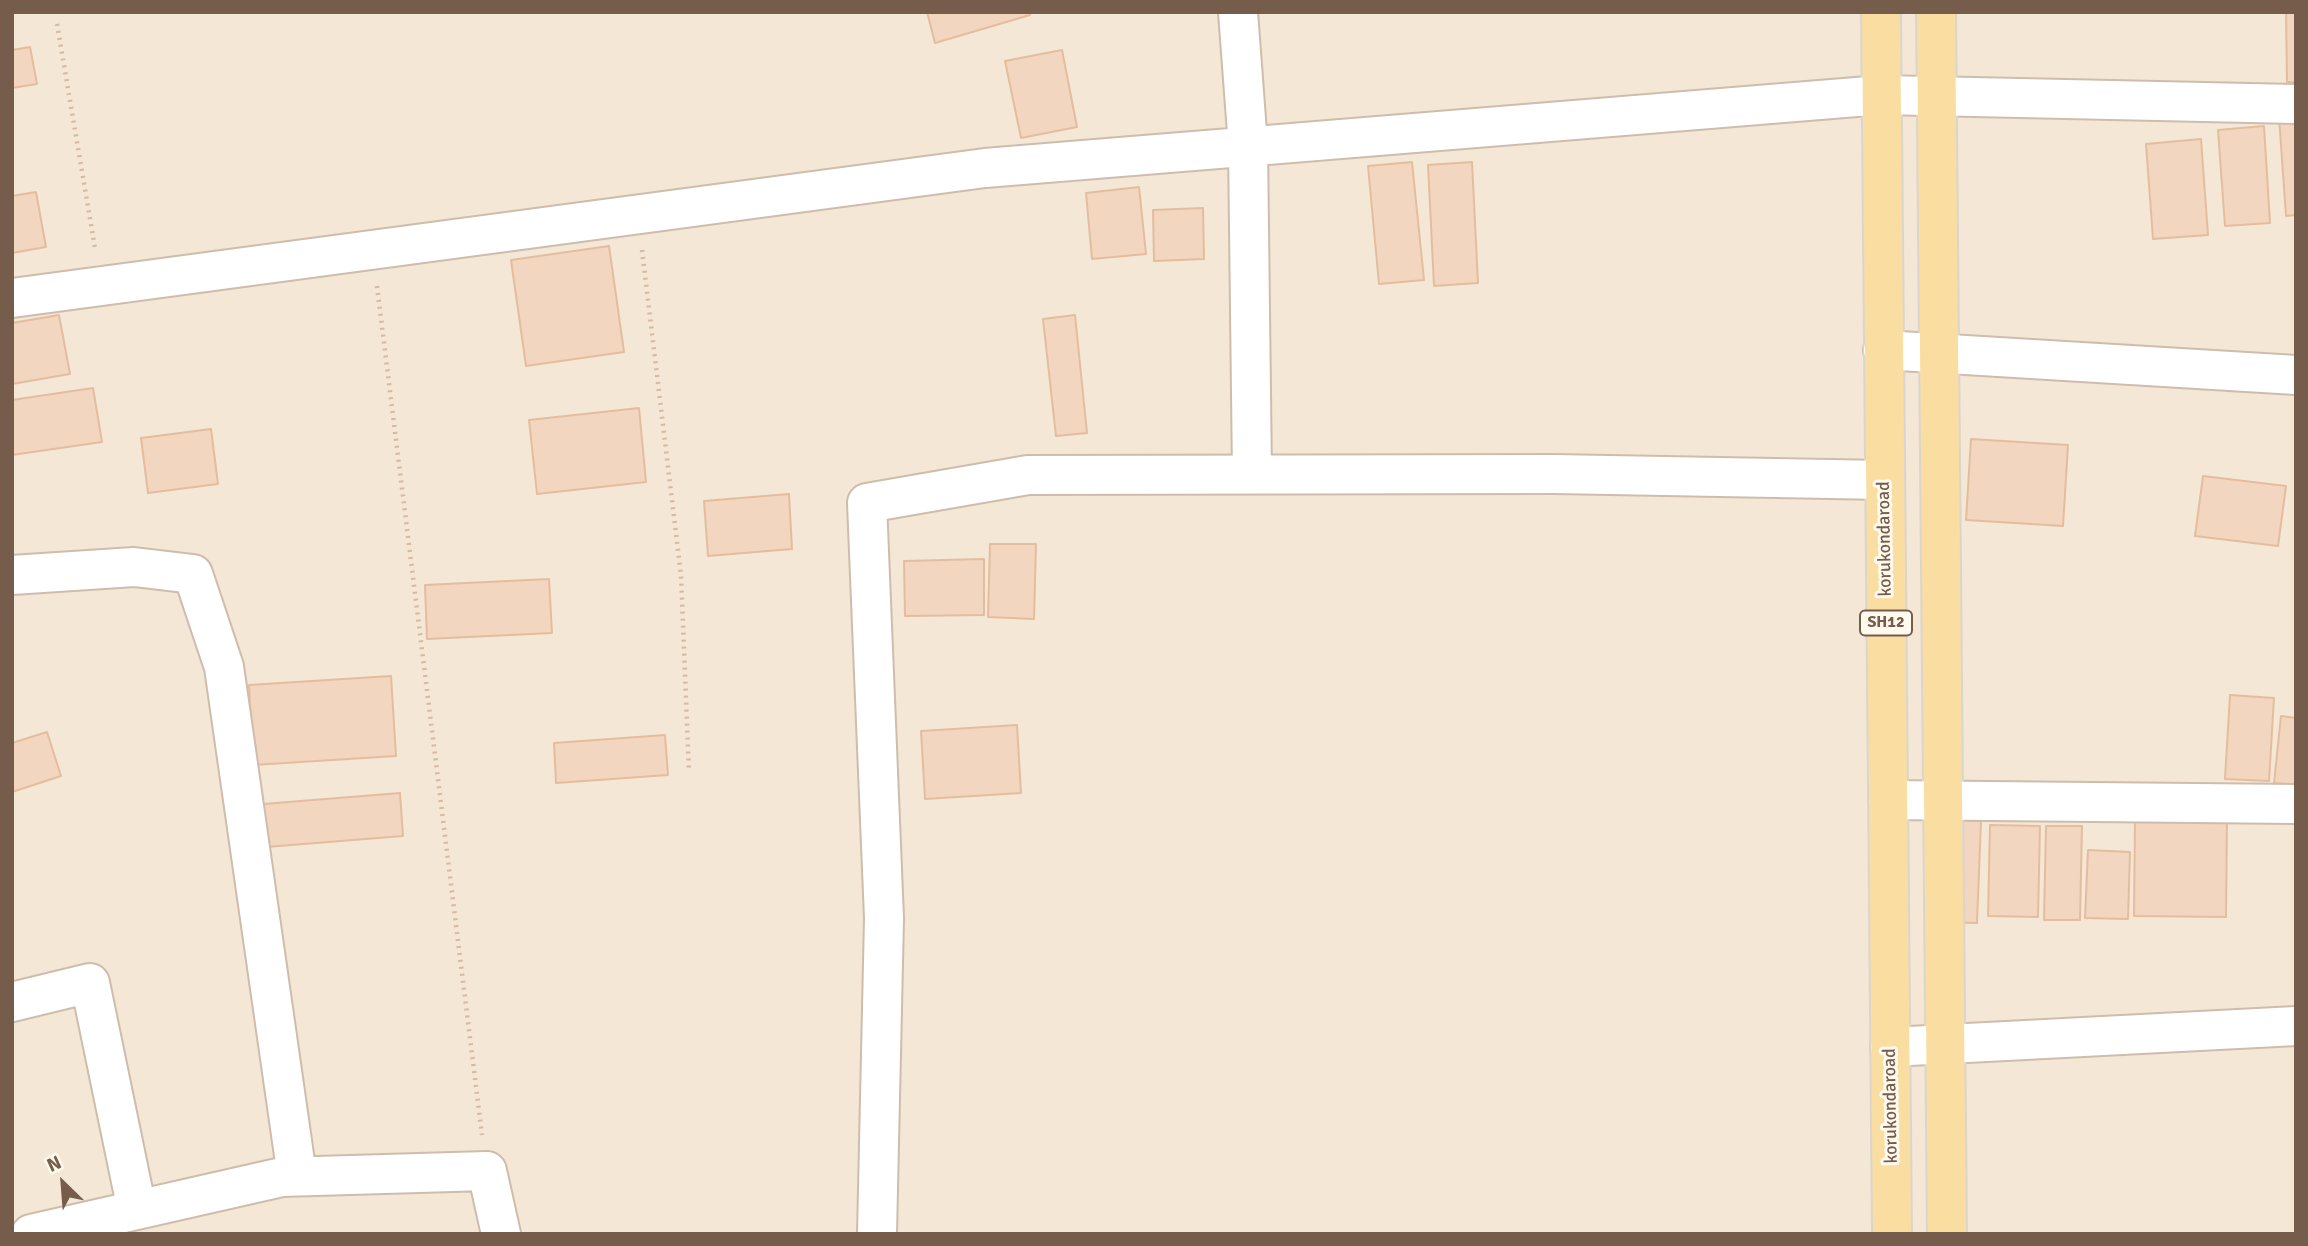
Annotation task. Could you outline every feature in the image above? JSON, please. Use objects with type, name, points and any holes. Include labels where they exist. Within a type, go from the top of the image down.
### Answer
[{"type":"main road","name":"korukondaroad","points":[[1881,12],[1892,1234]]},
{"type":"main road","points":[[1936,12],[1947,1234]]},
{"type":"street","points":[[1238,12],[1248,146],[1252,474]]},
{"type":"street","points":[[12,298],[985,168],[1881,95],[2296,104]]},
{"type":"street","points":[[1883,351],[2296,375]]},
{"type":"street","points":[[877,1234],[884,918],[867,503],[1028,475],[1554,474],[1885,480]]},
{"type":"street","points":[[12,575],[134,567],[193,573],[224,667],[297,1176]]},
{"type":"street","points":[[1888,800],[2296,804]]},
{"type":"street","points":[[12,1002],[90,983],[137,1210]]},
{"type":"street","points":[[1891,1047],[2296,1026]]},
{"type":"street","points":[[31,1234],[297,1176],[487,1171],[501,1234]]},
{"type":"path","points":[[57,24],[102,287]]},
{"type":"path","points":[[638,215],[681,575],[690,772]]},
{"type":"path","points":[[373,250],[487,1171]]},
{"type":"shaded area","points":[[12,12],[2296,12],[2296,1234],[12,1234]]},
{"type":"building","points":[[927,12],[1029,12],[1030,15],[935,43]]},
{"type":"building","points":[[2286,12],[2296,12],[2296,82],[2287,82]]},
{"type":"building","points":[[30,47],[37,84],[12,88],[12,50]]},
{"type":"building","points":[[1062,50],[1077,127],[1021,138],[1005,61]]},
{"type":"building","points":[[2296,115],[2296,215],[2286,216],[2279,117]]},
{"type":"building","points":[[2264,126],[2270,223],[2225,226],[2218,130]]},
{"type":"building","points":[[2201,139],[2208,235],[2153,239],[2146,144]]},
{"type":"building","points":[[1412,162],[1424,280],[1379,284],[1368,166]]},
{"type":"building","points":[[1472,162],[1478,283],[1434,286],[1428,165]]},
{"type":"building","points":[[1139,187],[1146,254],[1092,259],[1086,193]]},
{"type":"building","points":[[36,192],[46,247],[12,253],[12,196]]},
{"type":"building","points":[[1203,208],[1204,259],[1154,261],[1153,210]]},
{"type":"building","points":[[609,246],[624,352],[526,366],[511,260]]},
{"type":"building","points":[[59,315],[70,374],[12,384],[12,323]]},
{"type":"building","points":[[1075,315],[1087,433],[1056,436],[1043,319]]},
{"type":"building","points":[[93,388],[102,442],[12,455],[12,400]]},
{"type":"building","points":[[639,408],[646,482],[537,494],[529,420]]},
{"type":"building","points":[[211,429],[218,484],[148,493],[141,438]]},
{"type":"building","points":[[1971,439],[2068,445],[2063,526],[1966,520]]},
{"type":"building","points":[[2203,476],[2286,486],[2278,546],[2195,536]]},
{"type":"building","points":[[789,494],[792,549],[708,556],[704,501]]},
{"type":"building","points":[[990,544],[1036,544],[1034,619],[988,617]]},
{"type":"building","points":[[984,559],[984,615],[905,616],[904,561]]},
{"type":"building","points":[[549,579],[552,633],[427,639],[425,585]]},
{"type":"building","points":[[391,676],[396,756],[253,765],[249,685]]},
{"type":"building","points":[[2230,695],[2274,698],[2269,781],[2225,779]]},
{"type":"building","points":[[2281,716],[2296,718],[2296,785],[2274,783]]},
{"type":"building","points":[[1017,725],[1021,793],[925,799],[921,731]]},
{"type":"building","points":[[47,732],[61,776],[12,792],[12,743]]},
{"type":"building","points":[[665,735],[668,775],[556,783],[554,743]]},
{"type":"building","points":[[400,793],[403,836],[254,848],[251,805]]},
{"type":"building","points":[[2135,816],[2227,817],[2226,917],[2134,916]]},
{"type":"building","points":[[1933,819],[1981,821],[1977,923],[1929,922]]},
{"type":"building","points":[[1990,825],[2040,826],[2038,917],[1988,916]]},
{"type":"building","points":[[2046,826],[2082,826],[2080,920],[2044,920]]},
{"type":"building","points":[[2088,850],[2130,852],[2128,919],[2085,918]]}]
